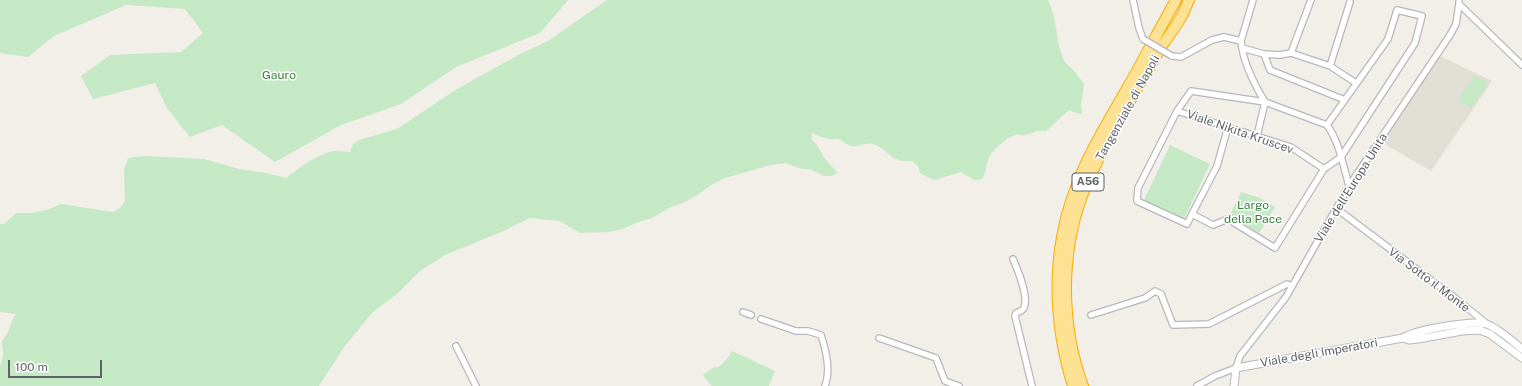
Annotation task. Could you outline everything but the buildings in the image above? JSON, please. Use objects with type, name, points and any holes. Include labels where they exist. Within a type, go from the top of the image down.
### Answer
[{"type":"highway","name":"Tangenziale di Napoli","points":[[1073,386],[1062,342],[1057,294],[1059,255],[1068,210],[1075,189],[1100,137],[1176,0]]},
{"type":"highway","name":"Tangenziale di Napoli","points":[[1083,386],[1072,347],[1066,303],[1068,262],[1076,217],[1092,172],[1105,147],[1163,45],[1181,19],[1189,0]]},
{"type":"street","points":[[1133,0],[1143,39],[1172,56],[1181,57],[1212,40],[1224,37],[1242,41]]},
{"type":"street","points":[[1253,0],[1242,41],[1242,48],[1254,85],[1265,102],[1257,136]]},
{"type":"street","points":[[1291,53],[1311,0]]},
{"type":"street","points":[[1330,66],[1350,2]]},
{"type":"street","points":[[1459,2],[1522,65]]},
{"type":"street","name":"Viale dell'Europa Unita","points":[[1236,368],[1240,356],[1286,297],[1349,186],[1450,35],[1456,24],[1459,2]]},
{"type":"street","points":[[1192,214],[1213,225],[1228,220],[1275,248],[1324,169],[1341,156],[1415,43],[1422,16],[1397,10],[1388,39],[1327,125]]},
{"type":"street","points":[[1242,48],[1264,54],[1280,55],[1291,53],[1330,66],[1356,83]]},
{"type":"street","points":[[1264,54],[1270,70],[1345,100]]},
{"type":"street","points":[[1228,127],[1217,166],[1186,224],[1137,201],[1138,188],[1177,111],[1191,91],[1265,102],[1327,125],[1341,156],[1349,186]]},
{"type":"street","name":"Viale Nikita Kruscev","points":[[1177,111],[1291,147],[1324,169]]},
{"type":"street","name":"Via Sotto il Monte","points":[[1337,209],[1455,298],[1486,328],[1522,358]]},
{"type":"street","points":[[1013,259],[1025,295],[1024,308],[1016,313],[1015,316],[1032,386]]},
{"type":"street","points":[[1091,315],[1145,298],[1155,291],[1161,294],[1173,325],[1209,324],[1287,284],[1292,286]]},
{"type":"street","points":[[743,312],[751,316]]},
{"type":"street","points":[[1462,331],[1473,323],[1471,312]]},
{"type":"street","points":[[761,319],[796,331],[808,331],[821,335],[826,348],[827,369],[825,386]]},
{"type":"street","name":"Viale degli Imperatori","points":[[1236,368],[1403,338],[1417,332],[1473,323],[1486,328]]},
{"type":"street","name":"Via Sotto il Monte","points":[[1486,328],[1522,348]]},
{"type":"street","name":"Viale degli Imperatori","points":[[1403,338],[1409,340],[1418,339],[1486,328]]},
{"type":"street","points":[[879,338],[936,358],[945,381],[959,386]]},
{"type":"street","points":[[456,346],[476,386]]},
{"type":"street","points":[[1197,386],[1215,376],[1236,368],[1234,386]]},
{"type":"shaded area","points":[[1440,56],[1492,81],[1431,171],[1381,142]]},
{"type":"green space","name":"Gauro","points":[[0,0],[568,0],[540,33],[456,67],[401,104],[341,125],[275,162],[222,125],[190,137],[167,108],[155,83],[93,99],[81,76],[110,55],[181,52],[203,33],[185,9],[126,5],[54,36],[28,57],[0,53]]},
{"type":"green space","points":[[607,0],[1048,0],[1054,16],[1059,47],[1064,61],[1084,84],[1081,105],[1082,114],[1069,110],[1046,131],[1037,131],[1024,135],[1016,135],[1009,138],[997,147],[988,159],[985,174],[982,179],[974,180],[961,172],[934,180],[920,173],[918,166],[912,161],[904,161],[894,158],[883,149],[873,144],[850,146],[837,139],[827,139],[811,133],[812,140],[817,145],[825,159],[838,173],[831,176],[824,176],[810,169],[802,169],[785,163],[771,165],[725,178],[711,185],[685,202],[671,207],[652,218],[638,222],[623,229],[608,232],[580,233],[560,221],[530,218],[501,232],[445,255],[420,271],[398,293],[373,312],[344,347],[319,386],[0,386],[0,366],[3,356],[2,341],[7,334],[16,314],[0,312],[0,224],[4,224],[16,213],[31,213],[47,210],[61,204],[113,212],[120,208],[125,202],[124,170],[128,158],[143,156],[204,159],[239,169],[286,178],[321,155],[336,151],[350,152],[353,144],[359,140],[397,129],[457,89],[520,54],[548,41]]},
{"type":"green space","points":[[1475,75],[1488,84],[1471,108],[1458,100]]},
{"type":"green space","points":[[1170,145],[1210,164],[1184,219],[1144,200]]},
{"type":"green space","name":"Largo della Pace","points":[[1241,192],[1260,198],[1275,207],[1259,233],[1230,215]]},
{"type":"green space","points":[[732,351],[775,371],[769,386],[712,386],[703,375],[714,367],[719,367]]}]
